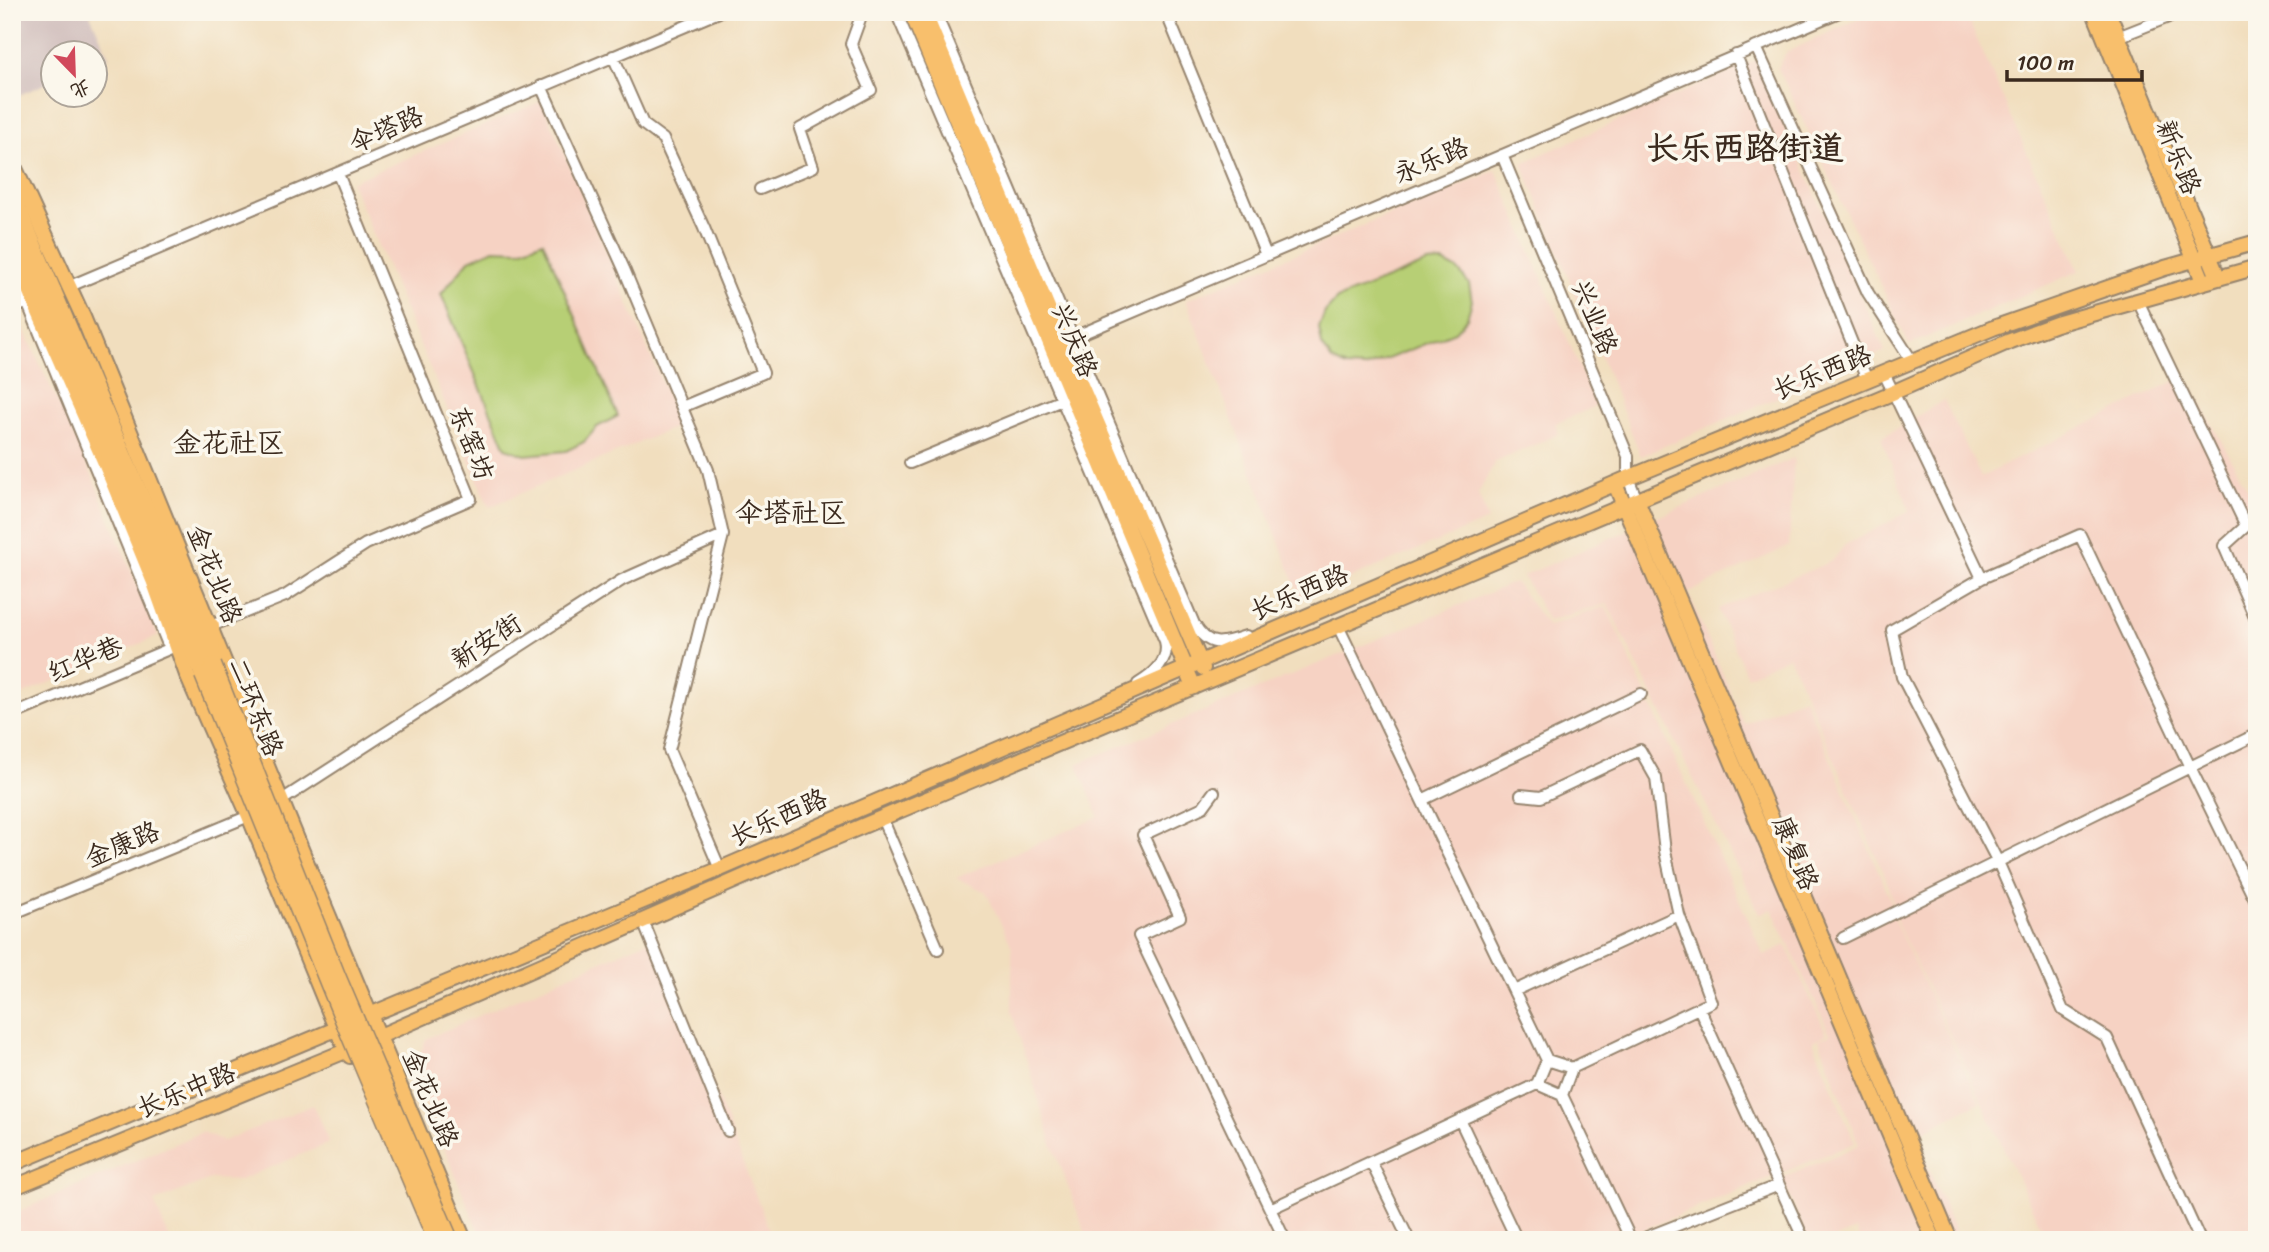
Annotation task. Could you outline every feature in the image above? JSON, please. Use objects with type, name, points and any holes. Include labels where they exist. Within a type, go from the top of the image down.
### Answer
[{"type":"highway","name":"二环东路","points":[[12,195],[208,670],[450,1240]]},
{"type":"highway","name":"二环东路","points":[[12,224],[172,605],[208,670],[344,1022],[436,1240]]},
{"type":"highway","points":[[172,605],[177,646]]},
{"type":"highway","points":[[208,670],[211,626]]},
{"type":"main road","name":"兴庆路","points":[[911,12],[1209,681]]},
{"type":"main road","name":"兴庆路","points":[[924,12],[1194,687]]},
{"type":"main road","name":"新乐路","points":[[2094,12],[2201,258],[2218,277]]},
{"type":"main road","name":"新乐路","points":[[2108,12],[2201,258],[2203,281]]},
{"type":"main road","name":"金花北路","points":[[12,162],[70,286],[464,1240]]},
{"type":"main road","name":"长乐西路","points":[[370,1013],[720,869],[1621,481],[1912,361],[2014,320],[2257,242]]},
{"type":"main road","points":[[12,251],[28,297],[139,545],[177,646],[336,1028],[348,1050],[428,1240]]},
{"type":"main road","name":"长乐西路","points":[[379,1036],[882,818],[2010,341],[2056,324],[2257,267]]},
{"type":"main road","name":"康复路","points":[[1621,481],[1623,506],[1934,1240]]},
{"type":"main road","name":"康复路","points":[[1637,500],[1950,1240]]},
{"type":"main road","points":[[1180,589],[1180,614]]},
{"type":"main road","name":"长乐中路","points":[[12,1164],[370,1013]]},
{"type":"main road","name":"长乐中路","points":[[12,1188],[379,1036]]},
{"type":"street","name":"伞塔路","points":[[70,286],[719,12]]},
{"type":"street","points":[[760,189],[813,167],[800,129],[871,90],[850,44],[860,19],[858,12]]},
{"type":"street","points":[[896,12],[1200,634],[1216,643],[1277,628]]},
{"type":"street","points":[[936,12],[1057,344],[1062,400],[1167,649],[1162,663],[1154,672],[1125,693]]},
{"type":"street","points":[[1167,12],[1266,255]]},
{"type":"street","name":"永乐路","points":[[1057,344],[1839,12]]},
{"type":"street","points":[[2118,37],[2181,12]]},
{"type":"street","points":[[1756,47],[1868,293],[1912,361]]},
{"type":"street","points":[[1736,55],[1867,380]]},
{"type":"street","points":[[613,56],[643,124],[663,139],[704,228],[763,373],[682,407]]},
{"type":"street","points":[[541,86],[624,269],[708,470],[723,535],[669,750],[720,869]]},
{"type":"street","name":"兴业路","points":[[1502,155],[1628,456],[1621,481],[1637,500]]},
{"type":"street","name":"东窑坊","points":[[211,626],[285,596],[366,544],[471,499],[338,174]]},
{"type":"street","points":[[12,267],[28,297],[21,305],[12,309]]},
{"type":"street","points":[[2138,301],[2246,526],[2224,546],[2257,622]]},
{"type":"street","points":[[1884,373],[1982,578]]},
{"type":"street","points":[[910,463],[1062,400]]},
{"type":"street","name":"新安街","points":[[282,800],[622,580],[723,535]]},
{"type":"street","points":[[2200,1240],[2107,1038],[2063,1010],[1998,862],[1902,677],[1892,630],[1982,578],[2080,536],[2257,904]]},
{"type":"street","points":[[1338,626],[1547,1060],[1572,1068],[1711,1002],[1679,915],[1665,851],[1656,778],[1640,750],[1541,797],[1521,795]]},
{"type":"street","name":"红华巷","points":[[12,715],[177,646]]},
{"type":"street","points":[[1422,800],[1641,694]]},
{"type":"street","points":[[1843,938],[2257,734]]},
{"type":"street","points":[[1214,792],[1203,807],[1143,835],[1180,917],[1139,936],[1285,1240]]},
{"type":"street","name":"金康路","points":[[12,914],[249,816]]},
{"type":"street","points":[[882,818],[938,949]]},
{"type":"street","points":[[1514,990],[1679,915]]},
{"type":"street","points":[[643,920],[729,1131]]},
{"type":"street","points":[[1699,1008],[1804,1240]]},
{"type":"street","points":[[1270,1209],[1537,1084],[1547,1060]]},
{"type":"street","points":[[1562,1095],[1572,1068]]},
{"type":"street","points":[[1537,1084],[1562,1095],[1631,1240]]},
{"type":"street","points":[[1460,1120],[1517,1240]]},
{"type":"street","points":[[1371,1162],[1409,1240]]},
{"type":"street","points":[[1648,1240],[1647,1237],[1779,1185]]},
{"type":"shaded area","points":[[12,12],[89,12],[101,38],[38,38],[38,87],[12,98]]},
{"type":"shaded area","points":[[1874,12],[1965,12],[2079,271],[1909,345],[1778,68],[1787,52]]},
{"type":"shaded area","points":[[1756,60],[1885,351],[1641,456],[1522,163]]},
{"type":"shaded area","points":[[542,101],[680,425],[489,507],[351,182]]},
{"type":"shaded area","points":[[1496,170],[1596,406],[1555,424],[1559,434],[1495,462],[1478,494],[1488,520],[1301,599],[1186,300]]},
{"type":"shaded area","points":[[17,315],[92,475],[158,636],[12,699],[12,318]]},
{"type":"shaded area","points":[[2185,376],[2257,505],[2257,1240],[2047,1240],[1898,925],[1889,887],[1789,656],[1747,676],[1718,609],[1832,561],[1845,545],[1910,511],[1881,438],[1944,400],[1981,477]]},
{"type":"shaded area","points":[[1794,458],[1789,546],[1688,593],[1744,724],[1804,697],[1890,898],[1897,926],[1980,1102],[1914,1136],[1959,1240],[1860,1240],[1856,1230],[1830,1240],[1808,1240],[1782,1178],[1859,1145],[1819,1039],[1830,1034],[1772,909],[1760,914],[1607,604],[1548,621],[1523,576]]},
{"type":"shaded area","points":[[1515,582],[1548,626],[1606,606],[1764,955],[1786,945],[1827,1034],[1813,1041],[1855,1143],[1637,1232],[1639,1240],[1088,1240],[1052,1144],[1012,1012],[1012,947],[986,892],[956,878],[1099,817],[1077,764]]},
{"type":"shaded area","points":[[656,937],[773,1240],[482,1240],[413,1072],[426,1039]]},
{"type":"shaded area","points":[[313,1105],[329,1143],[240,1180],[210,1179],[154,1202],[170,1240],[12,1240],[12,1214],[202,1132],[224,1141]]},
{"type":"green space","points":[[543,241],[618,416],[597,427],[584,442],[566,451],[525,455],[506,448],[441,294],[469,260],[494,249],[520,250]]},
{"type":"green space","points":[[1443,262],[1458,270],[1469,284],[1472,301],[1467,318],[1455,332],[1365,368],[1346,367],[1332,360],[1322,345],[1319,328],[1325,312],[1337,299],[1427,263]]},
{"type":"district","name":"长乐西路街道","points":[[1745,147]]},
{"type":"district","name":"金花社区","points":[[229,442]]},
{"type":"district","name":"伞塔社区","points":[[791,512]]}]
